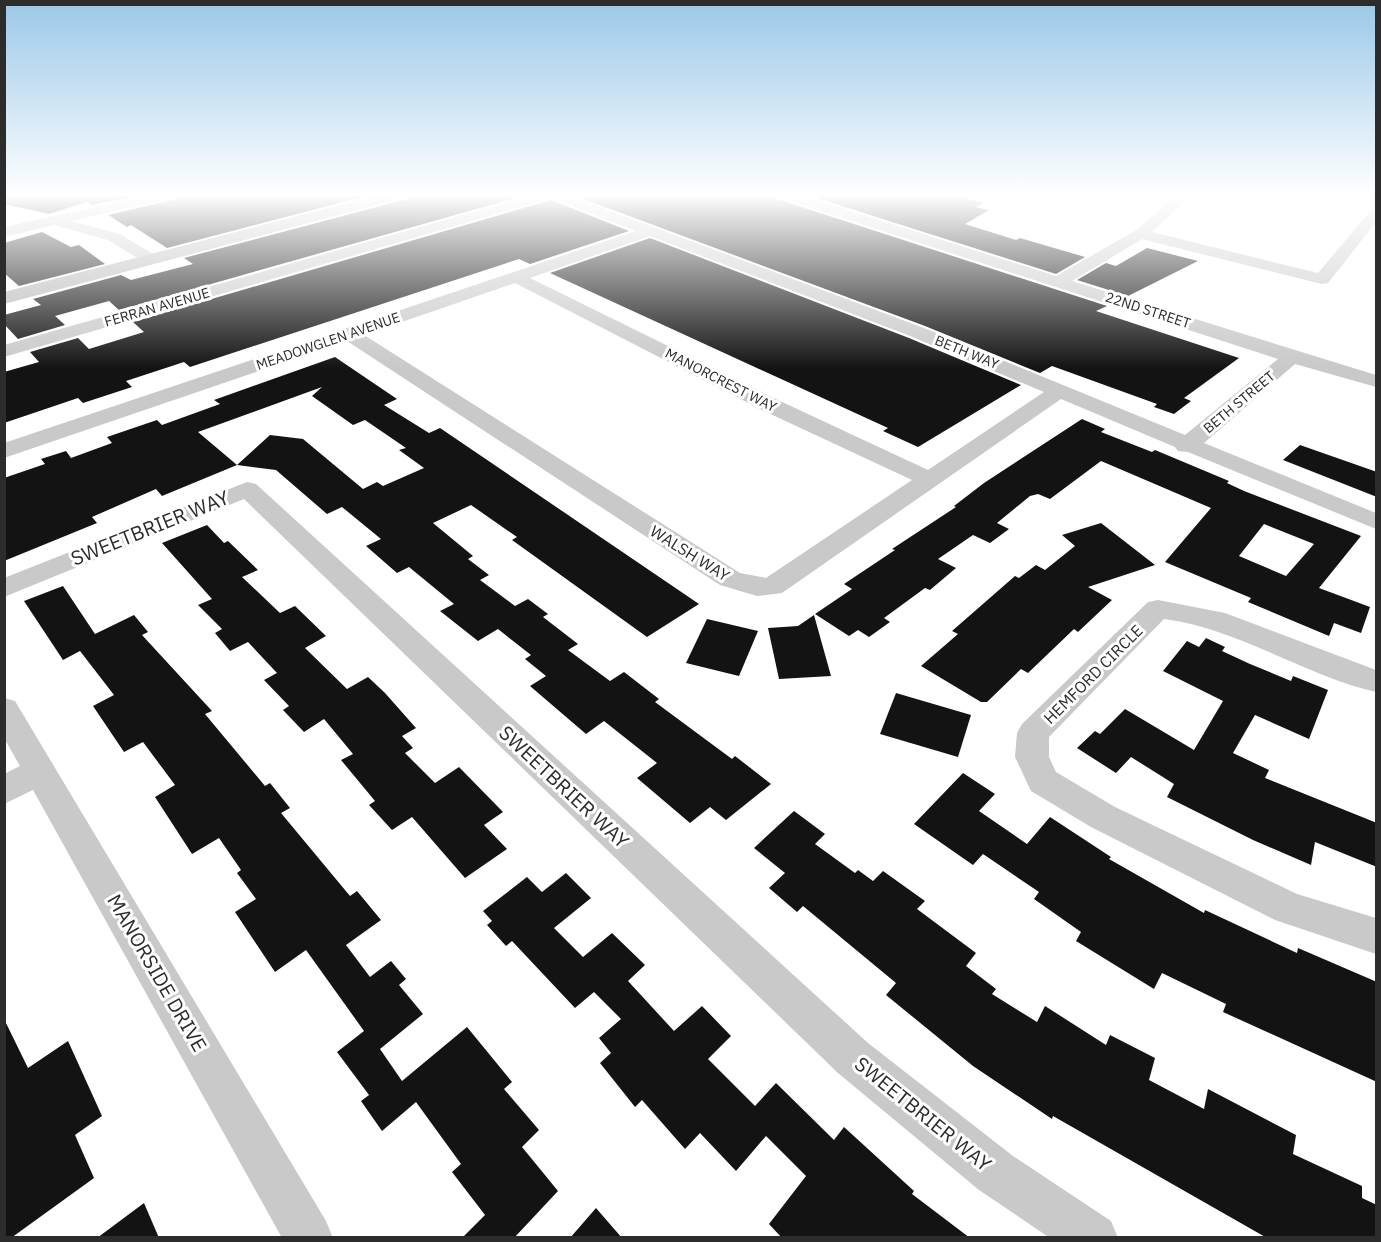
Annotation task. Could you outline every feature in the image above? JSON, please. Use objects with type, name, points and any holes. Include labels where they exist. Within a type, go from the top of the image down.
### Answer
[{"type":"main road","points":[[4,298],[180,252]]},
{"type":"street","points":[[137,252],[150,260]]},
{"type":"street","name":"FERRAN AVENUE","points":[[4,351],[350,252]]},
{"type":"street","name":"MEADOWGLEN AVENUE","points":[[4,451],[589,252]]},
{"type":"street","name":"BETH WAY","points":[[706,252],[917,332],[1061,390],[1186,446],[1377,522]]},
{"type":"street","name":"22ND STREET","points":[[968,252],[1292,357],[1377,381]]},
{"type":"street","points":[[1060,281],[1109,252]]},
{"type":"street","points":[[1213,252],[1322,279],[1345,252]]},
{"type":"street","name":"MANORCREST WAY","points":[[516,277],[772,406],[928,479]]},
{"type":"street","name":"WALSH WAY","points":[[350,334],[730,579],[757,587],[772,587],[1061,390]]},
{"type":"street","name":"BETH STREET","points":[[1186,446],[1292,357]]},
{"type":"street","name":"SWEETBRIER WAY","points":[[4,588],[247,489],[853,1058],[996,1173],[1094,1238]]},
{"type":"street","name":"HEMFORD CIRCLE","points":[[1377,681],[1350,673],[1214,618],[1158,609],[1034,733],[1032,757],[1043,781],[1103,817],[1288,908],[1377,936]]},
{"type":"street","name":"MANORSIDE DRIVE","points":[[4,709],[309,1238]]},
{"type":"street","points":[[4,790],[40,771]]},
{"type":"building","points":[[4,252],[89,252],[105,264],[19,286],[4,273]]},
{"type":"building","points":[[207,252],[324,252],[119,310],[109,301],[55,316],[65,325],[18,339],[4,324],[4,315],[41,305],[33,299],[121,275],[131,280],[193,264],[184,258]]},
{"type":"building","points":[[373,252],[566,252],[530,264],[519,259],[190,367],[184,362],[126,381],[132,387],[83,403],[78,398],[4,423],[4,372],[39,362],[30,352],[78,338],[89,349],[144,332],[133,322]]},
{"type":"building","points":[[610,252],[686,252],[909,338],[1021,385],[918,447],[883,431],[888,428],[550,273]]},
{"type":"building","points":[[726,252],[940,252],[1107,306],[1096,311],[1239,358],[1184,398],[1191,401],[1174,414],[1154,407],[1157,404],[1052,366],[1040,373],[925,326]]},
{"type":"building","points":[[987,252],[1068,252],[1085,257],[1056,274]]},
{"type":"building","points":[[1140,252],[1163,252],[1198,261],[1128,296],[1077,280],[1106,263],[1116,266]]},
{"type":"building","points":[[335,357],[397,399],[384,405],[429,433],[440,428],[699,604],[647,637],[512,540],[517,537],[471,505],[433,523],[473,556],[468,559],[489,575],[480,580],[515,606],[528,599],[548,614],[543,617],[578,644],[568,650],[610,681],[624,672],[659,699],[655,702],[732,759],[735,756],[771,784],[726,820],[710,807],[690,823],[637,778],[657,763],[604,721],[586,734],[530,686],[546,676],[525,659],[531,655],[498,629],[478,641],[440,611],[454,604],[409,567],[397,573],[366,546],[381,539],[342,507],[327,514],[276,470],[237,465],[162,496],[156,489],[92,517],[97,523],[4,561],[4,478],[45,464],[41,459],[66,451],[71,458],[112,443],[107,437],[157,420],[162,425],[220,404],[214,400]],"holes":[[[322,387],[312,396],[353,425],[365,420],[406,448],[399,450],[424,468],[383,486],[377,482],[363,489],[303,439],[270,435],[237,465],[198,432]]]},
{"type":"building","points":[[1082,419],[1105,429],[1101,432],[1152,452],[1155,450],[1229,481],[1227,483],[1244,491],[1361,536],[1319,588],[1370,607],[1361,633],[1334,623],[1329,636],[1248,602],[1251,598],[1165,562],[1211,508],[1101,461],[1050,499],[1038,494],[1030,496],[997,523],[1009,529],[990,543],[973,535],[938,559],[956,568],[930,590],[925,588],[884,618],[890,622],[869,637],[858,630],[849,636],[815,614],[852,589],[844,584],[956,507],[954,506],[984,483]],"holes":[[[1264,524],[1314,544],[1286,576],[1239,556]]]},
{"type":"building","points":[[1300,445],[1377,472],[1377,497],[1283,460]]},
{"type":"building","points":[[1101,523],[1155,565],[1088,587],[1112,600],[1078,632],[1074,629],[1028,673],[1021,669],[987,702],[981,702],[921,666],[958,634],[952,631],[1015,576],[1019,578],[1036,565],[1045,570],[1075,546],[1062,535]]},
{"type":"building","points":[[207,525],[224,543],[228,541],[258,570],[242,577],[280,613],[295,606],[326,636],[305,648],[347,689],[368,677],[416,728],[402,736],[413,748],[405,753],[435,783],[459,767],[503,812],[484,825],[507,849],[465,878],[412,817],[392,830],[369,805],[375,801],[341,760],[353,754],[324,719],[304,732],[283,710],[289,706],[264,680],[277,673],[248,642],[230,651],[215,633],[222,629],[198,605],[212,599],[162,543]]},
{"type":"building","points":[[63,586],[95,634],[134,615],[148,632],[142,635],[212,711],[205,714],[265,786],[270,783],[290,808],[281,813],[350,896],[357,891],[381,920],[346,945],[370,977],[391,961],[406,979],[399,985],[423,1014],[380,1049],[402,1081],[467,1027],[512,1082],[504,1089],[539,1130],[522,1147],[558,1191],[514,1238],[462,1238],[485,1215],[452,1172],[461,1164],[416,1102],[382,1131],[361,1101],[369,1095],[337,1052],[364,1031],[306,950],[275,972],[235,912],[256,899],[237,873],[241,870],[219,838],[192,854],[155,797],[175,785],[143,742],[124,752],[93,706],[114,695],[80,651],[63,660],[24,601]]},
{"type":"building","points":[[814,615],[831,676],[779,679],[768,628],[798,626]]},
{"type":"building","points":[[707,619],[758,631],[739,676],[686,663]]},
{"type":"building","points":[[1206,638],[1225,647],[1222,651],[1250,664],[1291,681],[1293,676],[1328,690],[1309,739],[1255,715],[1233,753],[1269,770],[1265,778],[1377,823],[1377,867],[1315,842],[1311,865],[1253,840],[1167,797],[1174,784],[1131,757],[1116,773],[1077,748],[1095,731],[1100,734],[1125,709],[1194,750],[1223,701],[1163,671],[1187,641],[1199,647]]},
{"type":"building","points":[[896,693],[971,715],[958,757],[880,734]]},
{"type":"building","points":[[963,773],[995,794],[979,811],[1027,844],[1050,817],[1111,857],[1109,859],[1204,913],[1205,910],[1297,953],[1298,948],[1377,982],[1377,1082],[1223,1012],[1226,1004],[1162,973],[1154,989],[1076,941],[1081,932],[1034,899],[1039,892],[983,854],[973,865],[914,824]]},
{"type":"building","points":[[794,811],[825,834],[815,844],[855,873],[858,870],[873,881],[883,871],[925,901],[917,909],[976,953],[966,966],[996,989],[992,994],[1037,1022],[1045,1006],[1106,1045],[1110,1035],[1155,1058],[1149,1080],[1204,1109],[1208,1089],[1296,1135],[1293,1154],[1362,1186],[1362,1198],[1377,1205],[1377,1238],[1267,1238],[1053,1116],[1052,1119],[973,1066],[886,995],[896,983],[803,906],[797,912],[769,888],[785,873],[754,848]]},
{"type":"building","points":[[566,873],[591,898],[554,928],[583,957],[612,933],[645,965],[628,981],[674,1031],[702,1006],[731,1036],[708,1059],[755,1106],[776,1083],[834,1140],[844,1127],[914,1191],[912,1194],[970,1238],[782,1238],[769,1224],[806,1176],[766,1136],[736,1171],[700,1133],[685,1149],[642,1100],[635,1107],[600,1063],[611,1053],[599,1038],[621,1019],[594,992],[575,1008],[512,941],[506,946],[487,925],[492,921],[483,911],[527,877],[542,892]]},
{"type":"building","points":[[4,1019],[28,1068],[68,1041],[102,1116],[75,1135],[94,1178],[11,1238],[4,1238]]},
{"type":"building","points":[[144,1203],[159,1238],[97,1238]]},
{"type":"building","points":[[596,1208],[622,1238],[570,1238]]}]
